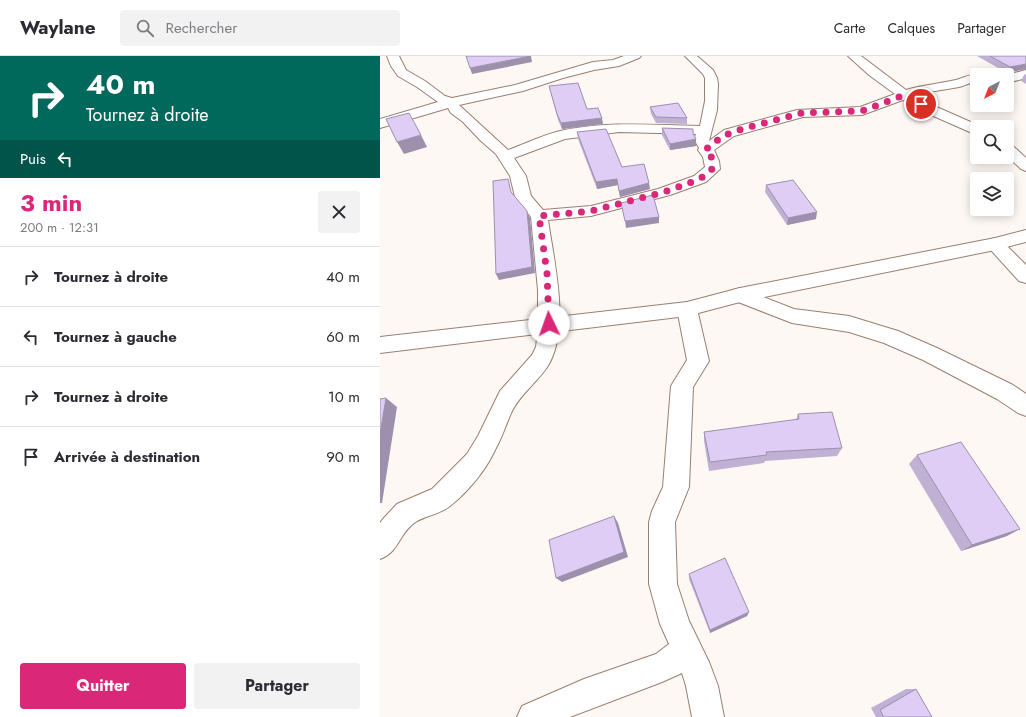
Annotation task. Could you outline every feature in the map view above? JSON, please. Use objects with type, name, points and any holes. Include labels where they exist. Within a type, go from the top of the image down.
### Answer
[{"type":"main road","points":[[380,546],[397,520],[415,509],[435,503],[445,494],[484,450],[508,399],[541,359],[545,351],[549,324],[547,273],[539,216],[523,197],[518,176],[502,151],[486,138],[468,119],[456,110],[451,102],[440,99],[421,84],[402,73],[393,56]]},
{"type":"main road","points":[[380,124],[451,102],[518,88],[593,66],[615,63],[635,56]]},
{"type":"main road","points":[[539,216],[591,211],[664,192],[700,179],[712,169],[713,162],[711,156],[705,150],[701,139],[709,122],[713,82],[709,73],[695,62],[691,56]]},
{"type":"main road","points":[[854,56],[904,95],[927,108],[970,127]]},
{"type":"main road","points":[[1014,77],[1026,74]]},
{"type":"main road","points":[[705,150],[723,136],[742,129],[802,113],[862,111],[904,95],[932,87],[959,83],[970,79]]},
{"type":"main road","points":[[505,156],[551,138],[587,131],[619,128],[705,130]]},
{"type":"main road","points":[[1014,155],[1026,166]]},
{"type":"main road","points":[[380,345],[687,309],[740,295],[995,244],[1026,236]]},
{"type":"main road","points":[[995,244],[1026,276]]},
{"type":"main road","points":[[740,295],[792,316],[849,324],[891,337],[930,354],[1005,392],[1026,406]]},
{"type":"main road","points":[[687,309],[698,361],[682,386],[676,487],[671,501],[665,511],[662,522],[661,538],[663,584],[675,624],[686,649],[694,662],[702,686],[708,717]]},
{"type":"main road","points":[[533,717],[584,695],[662,667],[670,663],[686,649]]},
{"type":"building","points":[[466,56],[531,56],[470,68]]},
{"type":"building","points":[[990,56],[1026,56],[1026,64],[1010,67]]},
{"type":"building","points":[[578,83],[587,109],[598,108],[602,118],[561,123],[549,86]]},
{"type":"building","points":[[678,103],[687,118],[656,117],[650,107]]},
{"type":"building","points":[[409,113],[421,135],[397,142],[386,119]]},
{"type":"building","points":[[662,128],[693,129],[696,139],[670,144]]},
{"type":"building","points":[[606,129],[622,167],[644,164],[649,183],[619,191],[617,179],[596,182],[577,132]]},
{"type":"building","points":[[508,179],[511,192],[527,211],[532,267],[496,274],[493,181]]},
{"type":"building","points":[[793,180],[817,212],[788,218],[766,185]]},
{"type":"building","points":[[653,195],[659,217],[625,221],[621,203]]},
{"type":"building","points":[[386,398],[380,434],[380,399]]},
{"type":"building","points":[[832,412],[842,448],[766,452],[767,455],[710,462],[704,432],[799,419],[798,414]]},
{"type":"building","points":[[961,442],[1020,529],[972,545],[917,455]]},
{"type":"building","points":[[614,516],[624,552],[556,578],[549,540]]},
{"type":"building","points":[[725,558],[749,612],[710,630],[689,574]]},
{"type":"building","points":[[916,689],[932,717],[884,717],[880,710]]},
{"type":"route","points":[[549,324],[547,273],[539,216],[562,215],[591,211],[664,192],[700,179],[707,175],[712,169],[713,162],[711,156],[705,150],[723,136],[742,129],[802,113],[862,111],[887,103],[904,95],[921,104]]}]
